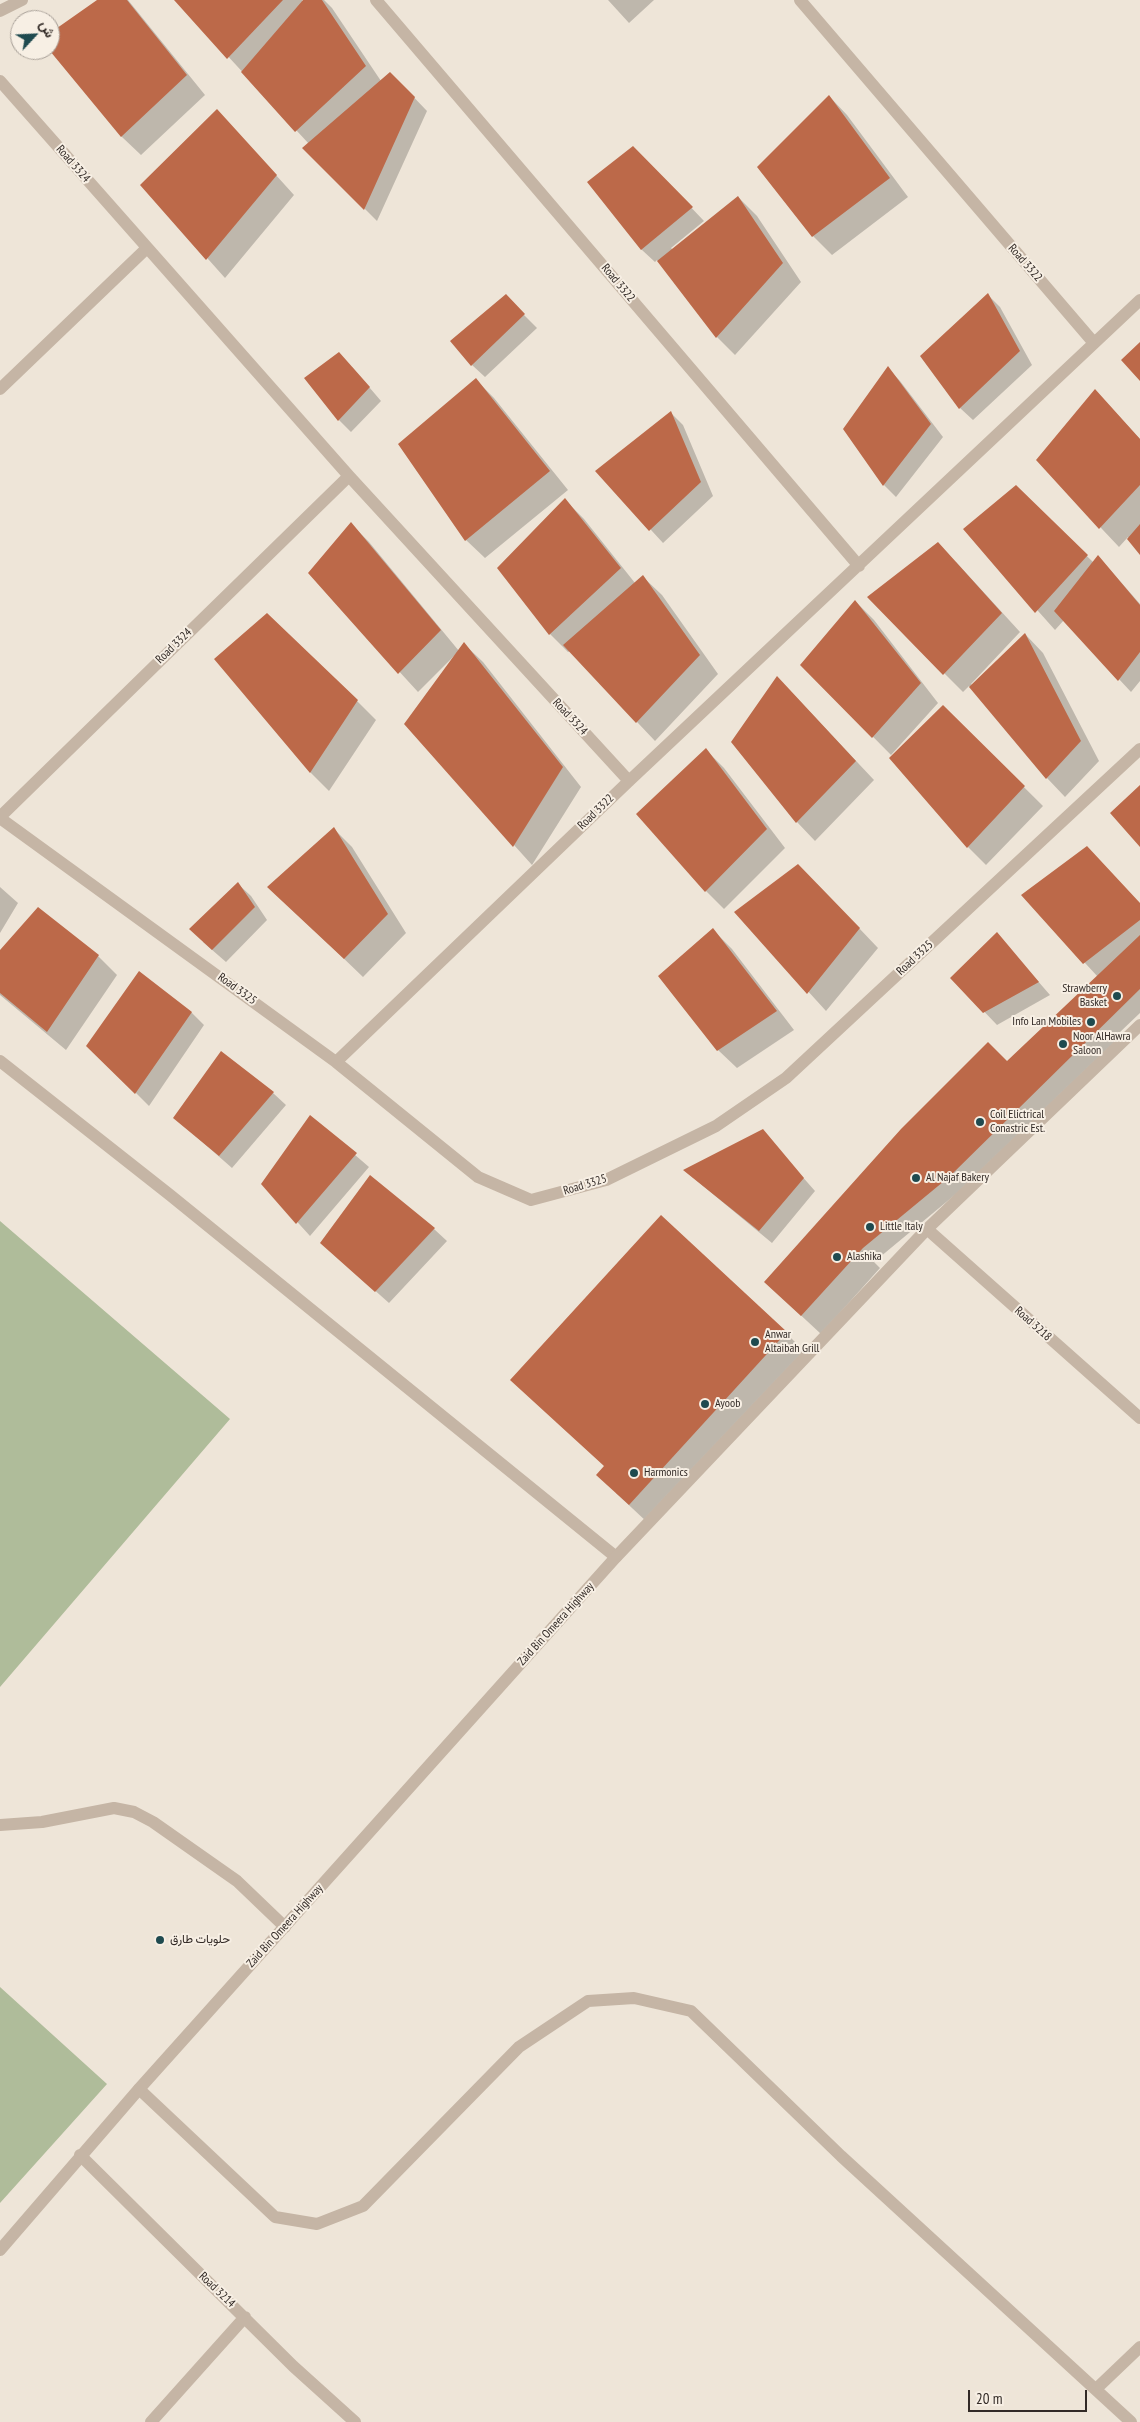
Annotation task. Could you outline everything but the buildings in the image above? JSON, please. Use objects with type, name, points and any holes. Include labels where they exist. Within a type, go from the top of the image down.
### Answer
[{"type":"street","points":[[0,11],[22,0]]},
{"type":"street","name":"Road 3322","points":[[376,0],[859,566]]},
{"type":"street","name":"Road 3322","points":[[800,0],[1094,343]]},
{"type":"street","name":"Road 3324","points":[[0,81],[349,476],[629,781]]},
{"type":"street","points":[[0,389],[147,248]]},
{"type":"street","name":"Road 3322","points":[[336,1062],[629,781],[1140,300]]},
{"type":"street","name":"Road 3324","points":[[0,817],[349,476]]},
{"type":"street","name":"Road 3325","points":[[0,817],[336,1062],[478,1177],[531,1200],[606,1180],[716,1126],[786,1078],[1140,749]]},
{"type":"street","name":"Zaid Bin Omeera Highway","points":[[1,2247],[138,2089],[616,1557],[927,1229],[1140,1025]]},
{"type":"street","points":[[0,1061],[170,1195],[616,1557]]},
{"type":"street","name":"Road 3218","points":[[927,1229],[1140,1418]]},
{"type":"street","points":[[0,1825],[42,1822],[114,1808],[134,1812],[153,1822],[236,1882],[284,1927]]},
{"type":"street","points":[[138,2089],[275,2217],[317,2224],[363,2206],[519,2047],[588,2001],[634,1998],[691,2011],[841,2156],[1130,2422]]},
{"type":"street","name":"Road 3214","points":[[80,2155],[293,2366],[355,2422]]},
{"type":"street","points":[[151,2422],[245,2318]]},
{"type":"street","points":[[1096,2389],[1140,2348]]},
{"type":"green space","points":[[0,1221],[230,1419],[0,1687]]},
{"type":"green space","points":[[0,1987],[107,2084],[0,2203]]},
{"type":"place","name":"Strawberry Basket","points":[[1117,996]]},
{"type":"place","name":"Info Lan Mobiles","points":[[1091,1022]]},
{"type":"place","name":"Noor AlHawra Saloon","points":[[1063,1044]]},
{"type":"place","name":"Coil Elictrical Conastric Est.","points":[[980,1122]]},
{"type":"place","name":"Al Najaf Bakery","points":[[916,1178]]},
{"type":"place","name":"Little Italy","points":[[870,1227]]},
{"type":"place","name":"Alashika","points":[[837,1257]]},
{"type":"place","name":"Anwar Altaibah Grill","points":[[755,1342]]},
{"type":"place","name":"Ayoob","points":[[705,1404]]},
{"type":"place","name":"Harmonics","points":[[634,1473]]},
{"type":"place","name":"حلويات طارق","points":[[160,1940]]}]
